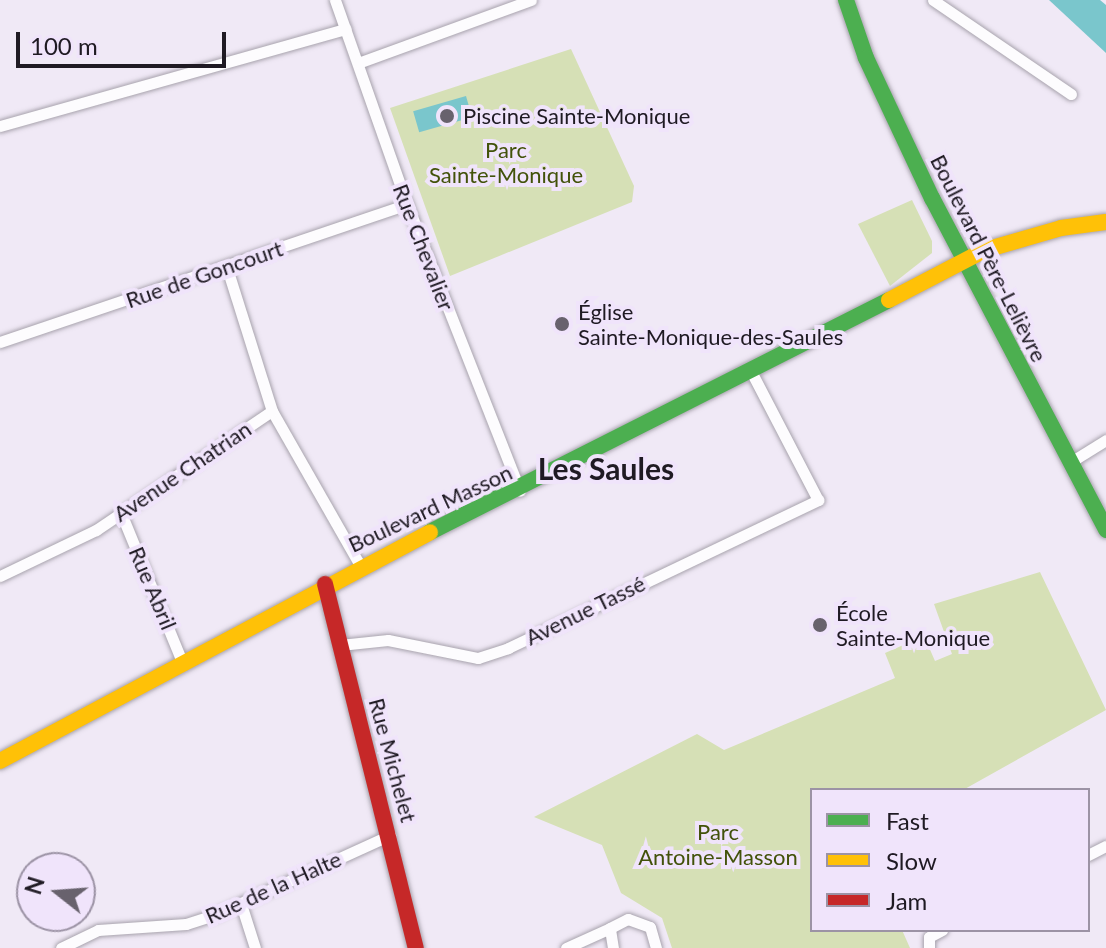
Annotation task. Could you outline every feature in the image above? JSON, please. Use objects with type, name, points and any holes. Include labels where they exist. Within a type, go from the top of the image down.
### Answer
[{"type":"main road","name":"Boulevard Père-Lelièvre","points":[[846,0],[866,58],[963,261],[1106,530]]},
{"type":"main road","name":"Boulevard Masson","points":[[0,761],[360,565],[520,491],[963,261],[1004,242],[1106,222]]},
{"type":"main road","name":"Rue Michelet","points":[[325,584],[416,948]]},
{"type":"street","name":"Rue Chevalier","points":[[335,0],[407,204],[520,491]]},
{"type":"street","points":[[358,63],[531,0]]},
{"type":"street","points":[[933,0],[1071,94]]},
{"type":"street","points":[[0,126],[346,29]]},
{"type":"street","name":"Rue de Goncourt","points":[[0,342],[227,268],[407,204]]},
{"type":"street","name":"Avenue Chatrian","points":[[0,576],[121,513],[272,411],[227,268]]},
{"type":"street","name":"Avenue Tassé","points":[[340,645],[388,640],[478,658],[508,648],[818,500],[752,373]]},
{"type":"street","points":[[272,411],[360,565]]},
{"type":"street","points":[[1069,463],[1106,440]]},
{"type":"street","name":"Rue Abril","points":[[121,513],[183,664]]},
{"type":"street","name":"Rue de la Halte","points":[[61,948],[98,930],[186,924],[241,904],[390,835]]},
{"type":"street","points":[[241,904],[255,948]]},
{"type":"street","points":[[566,948],[628,919],[643,922],[654,932],[656,948]]},
{"type":"street","points":[[610,928],[613,948]]},
{"type":"green space","name":"Parc Sainte-Monique","points":[[571,49],[634,186],[632,202],[450,276],[390,108]]},
{"type":"green space","points":[[912,200],[932,241],[932,253],[890,286],[858,224]]},
{"type":"green space","name":"Parc Antoine-Masson","points":[[1040,572],[1106,710],[967,788],[810,788],[810,932],[903,932],[910,948],[672,948],[662,918],[621,893],[602,845],[534,817],[697,734],[724,750],[895,678],[885,653],[924,636],[935,661],[952,654],[934,604]]},
{"type":"water","points":[[1049,0],[1100,0],[1106,5],[1106,53]]},
{"type":"water","points":[[466,96],[472,117],[419,132],[413,111]]},
{"type":"traffic: fast","points":[[846,0],[866,58],[932,198],[1106,530]]},
{"type":"traffic: fast","points":[[430,532],[889,300]]},
{"type":"traffic: slow","points":[[889,300],[985,250],[1061,228],[1106,222]]},
{"type":"traffic: slow","points":[[0,761],[430,532]]},
{"type":"traffic: jam","points":[[325,584],[416,948]]},
{"type":"place","name":"Piscine Sainte-Monique","points":[[447,116]]},
{"type":"place","name":"Église Sainte-Monique-des-Saules","points":[[562,324]]},
{"type":"place","name":"École Sainte-Monique","points":[[820,625]]},
{"type":"district","name":"Les Saules","points":[[606,468]]}]
